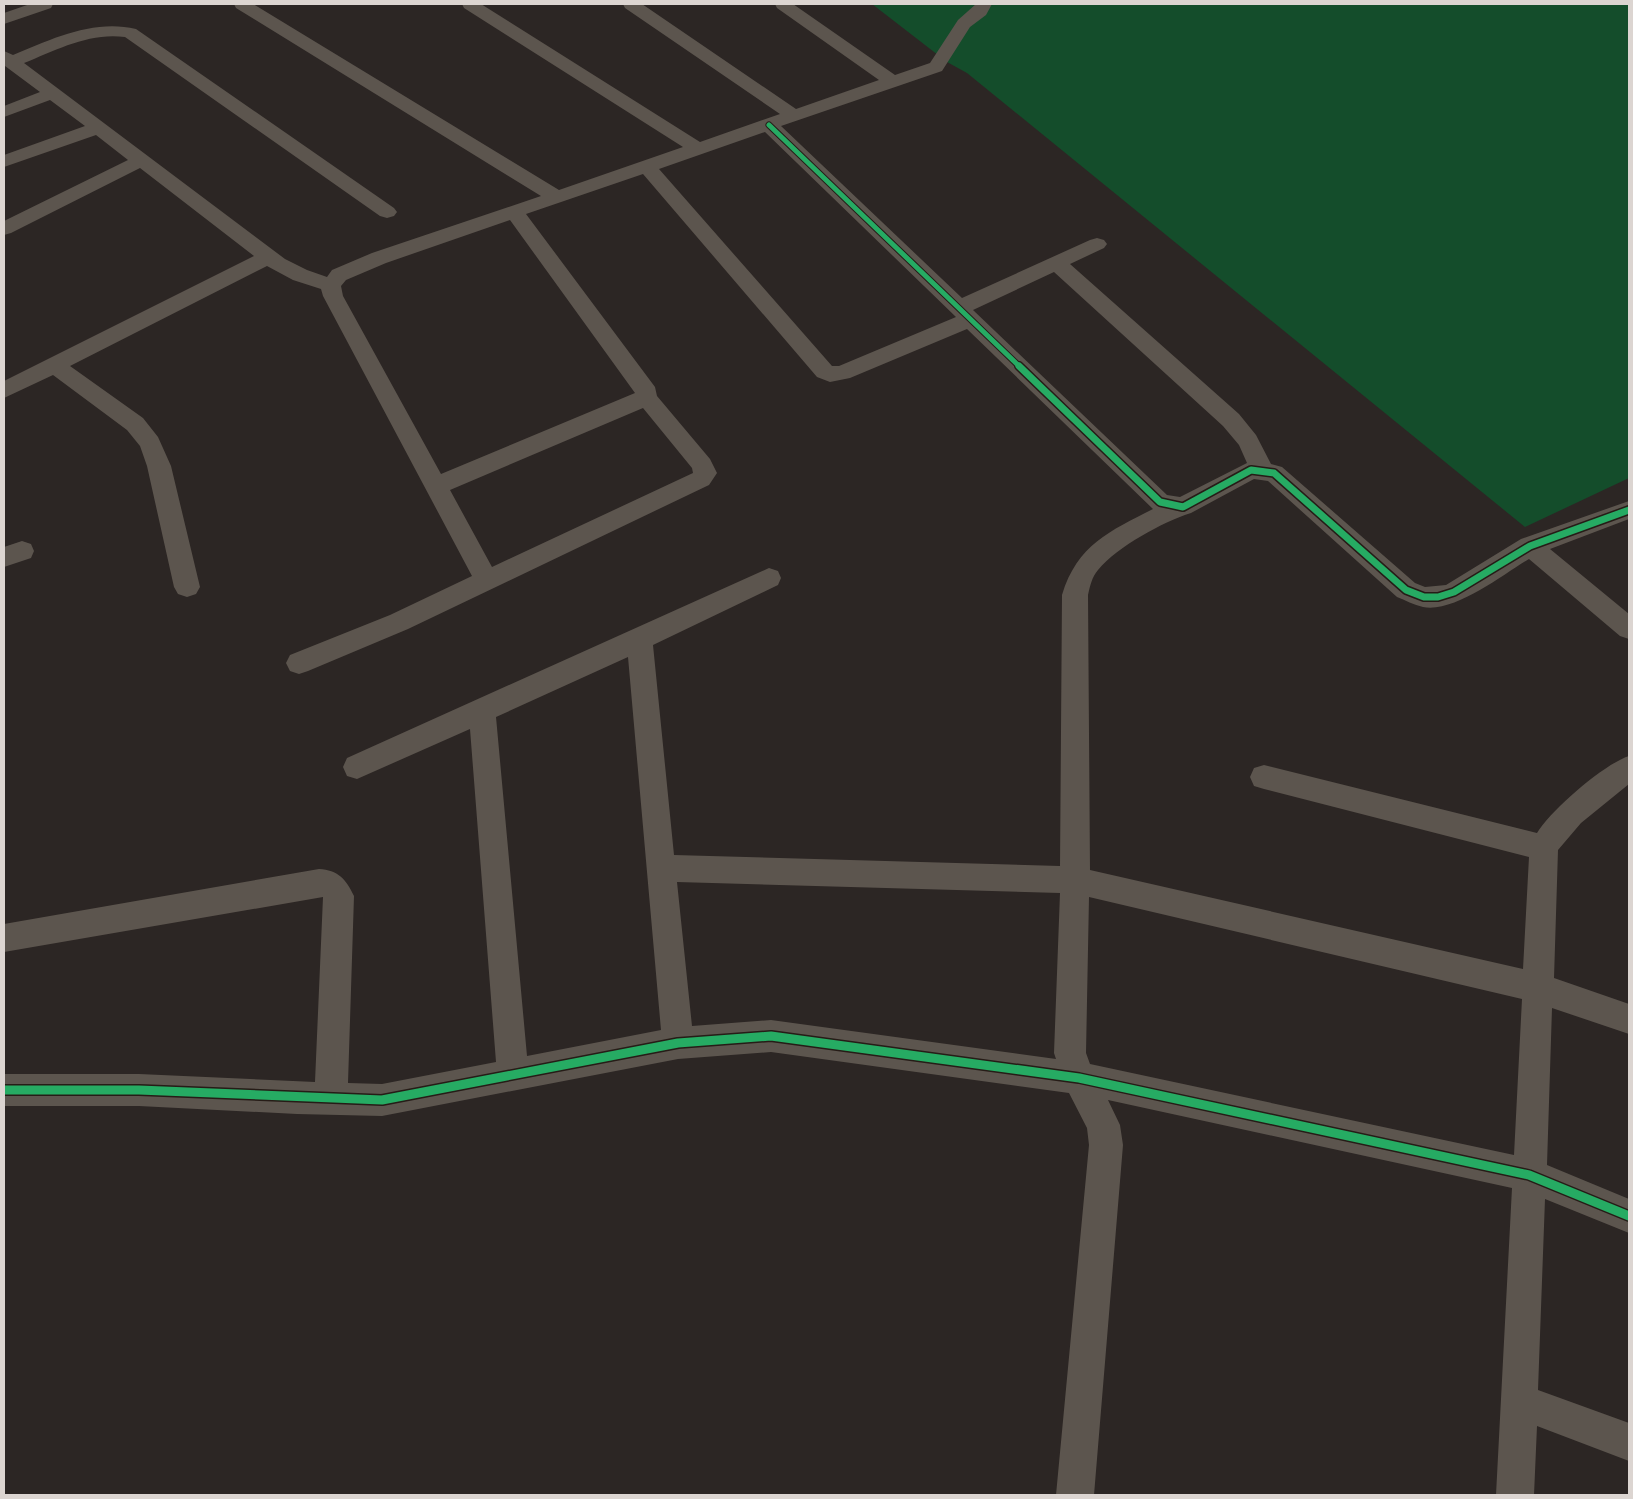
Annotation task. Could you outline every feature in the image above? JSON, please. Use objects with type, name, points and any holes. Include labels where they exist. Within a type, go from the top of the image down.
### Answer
[{"type":"street","points":[[6,15],[45,4]]},
{"type":"street","points":[[470,4],[699,149]]},
{"type":"street","points":[[631,4],[794,116]]},
{"type":"street","points":[[783,4],[892,82]]},
{"type":"street","points":[[487,581],[333,296],[331,285],[339,275],[378,258],[936,67],[964,24],[980,11],[984,4]]},
{"type":"street","points":[[250,5],[557,198]]},
{"type":"street","points":[[486,14],[503,7]]},
{"type":"street","points":[[7,59],[80,36],[118,30],[130,33],[387,212]]},
{"type":"street","points":[[7,59],[140,162],[269,257],[300,275],[331,285]]},
{"type":"street","points":[[4,112],[52,94]]},
{"type":"street","points":[[769,125],[1160,502],[1178,507]]},
{"type":"street","points":[[4,161],[97,128]]},
{"type":"street","points":[[4,229],[140,162]]},
{"type":"street","points":[[647,167],[825,372],[830,374],[842,373],[965,314],[1056,263],[1097,244]]},
{"type":"street","points":[[299,663],[399,622],[487,581],[701,479],[705,473],[702,465],[646,397],[646,390],[514,212]]},
{"type":"street","points":[[4,390],[269,257]]},
{"type":"street","points":[[1056,263],[1231,420],[1248,441],[1263,471]]},
{"type":"street","points":[[54,365],[135,424],[150,443],[159,466],[187,587]]},
{"type":"street","points":[[436,486],[646,397]]},
{"type":"street","points":[[1075,1495],[1106,1145],[1103,1125],[1079,1078],[1070,1053],[1075,880],[1075,595],[1083,571],[1099,553],[1121,537],[1178,507],[1185,506],[1251,470],[1274,473],[1279,476],[1406,590],[1424,597],[1438,597],[1454,592],[1530,546],[1629,510]]},
{"type":"street","points":[[1530,546],[1629,629]]},
{"type":"street","points":[[357,767],[639,640],[769,578]]},
{"type":"street","points":[[639,640],[678,1043]]},
{"type":"street","points":[[482,712],[513,1074]]},
{"type":"street","points":[[1515,1495],[1544,848],[1552,832],[1629,768]]},
{"type":"street","points":[[1264,777],[1544,848]]},
{"type":"street","points":[[662,868],[1075,880],[1538,988],[1629,1019]]},
{"type":"street","points":[[4,938],[318,883],[330,883],[336,887],[339,896],[331,1099]]},
{"type":"street","points":[[4,1090],[139,1090],[382,1100],[678,1043],[771,1036],[1079,1078],[1529,1175],[1629,1216]]},
{"type":"street","points":[[1519,1401],[1629,1442]]},
{"type":"green space","points":[[872,4],[1629,4],[1629,478],[1525,527],[967,73],[947,62]]},
{"type":"cycle path","points":[[769,125],[1160,502],[1183,507],[1251,470],[1274,473],[1406,590],[1424,597],[1438,597],[1454,592],[1530,546],[1629,510]]},
{"type":"cycle path","points":[[4,1090],[139,1090],[382,1100],[678,1043],[771,1036],[1079,1078],[1529,1175],[1629,1216]]}]
